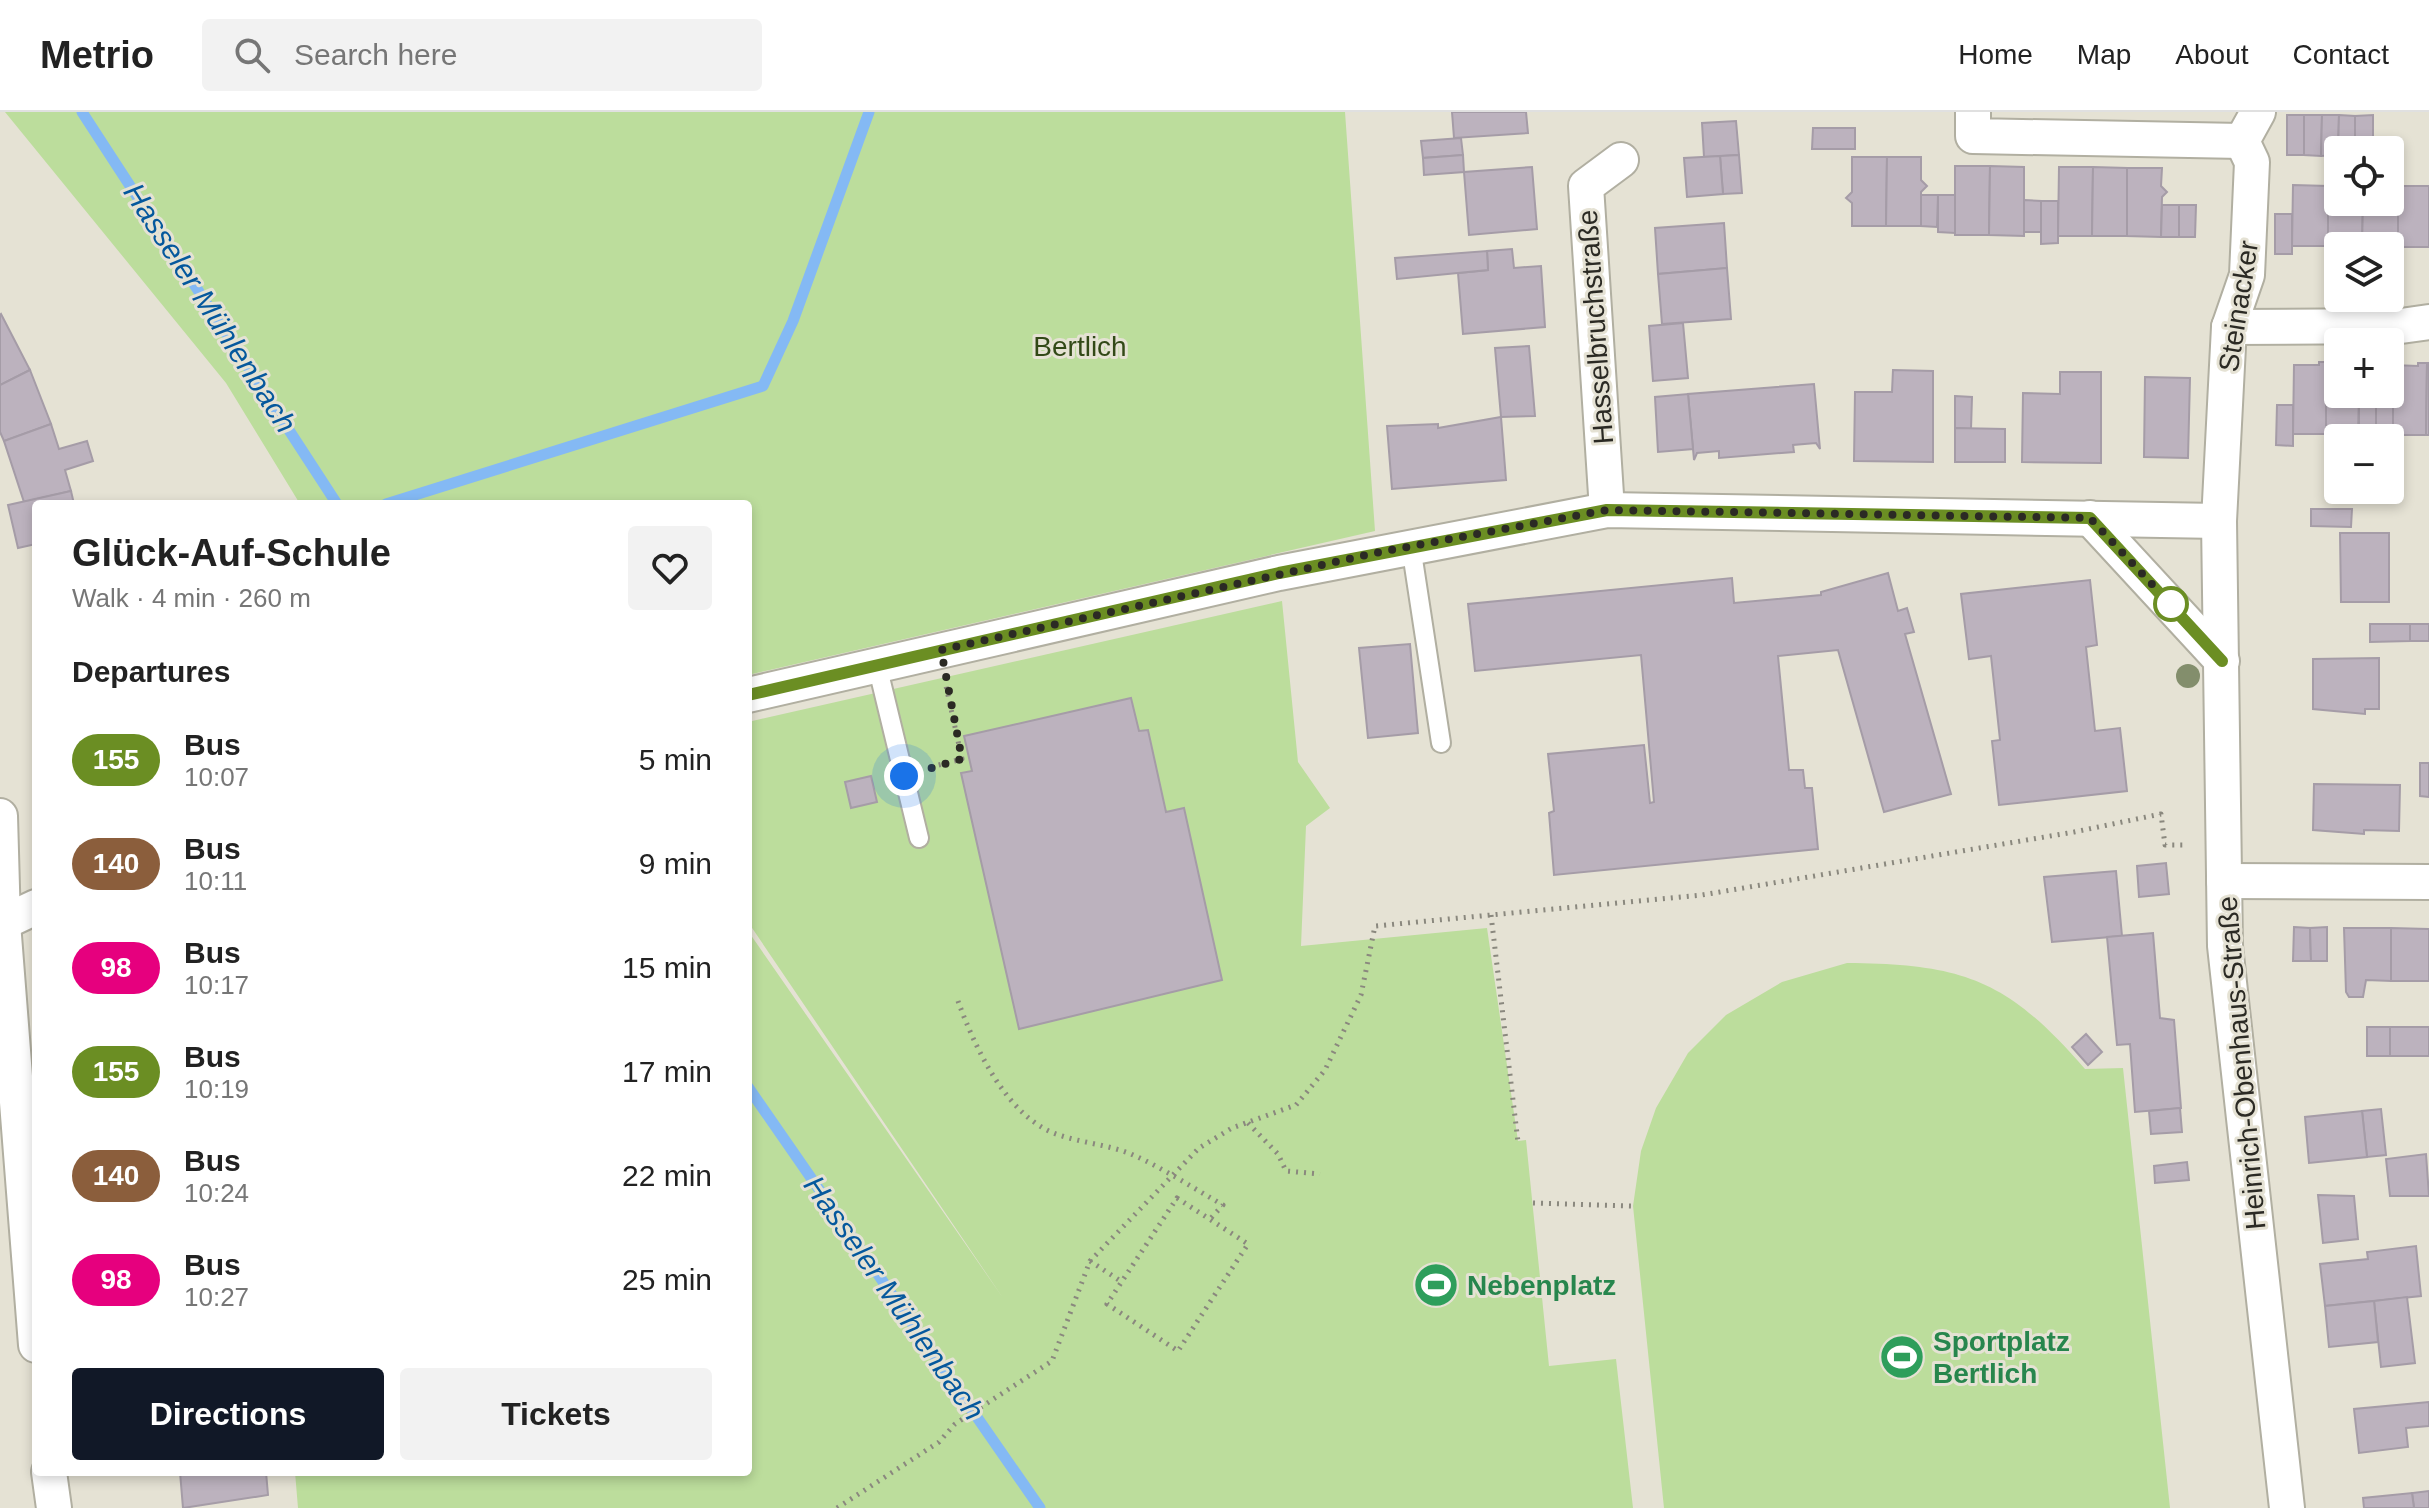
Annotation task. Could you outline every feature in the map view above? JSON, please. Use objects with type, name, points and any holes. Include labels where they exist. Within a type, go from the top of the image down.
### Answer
[{"type":"street","name":"Steinacker","points":[[1973,112],[1973,136],[2250,127],[2252,162],[2247,275],[2229,327],[2219,521]]},
{"type":"street","name":"Hasselbruchstraße","points":[[1607,510],[1586,186],[1621,160]]},
{"type":"street","points":[[2229,327],[2401,326],[2429,322]]},
{"type":"street","points":[[752,694],[1411,546],[1607,510],[2219,521]]},
{"type":"street","points":[[2090,518],[2222,661]]},
{"type":"street","name":"Heinrich-Obenhaus-Straße","points":[[2219,521],[2225,946],[2287,1508]]},
{"type":"street","points":[[0,816],[2,923],[32,1295]]},
{"type":"street","points":[[2224,881],[2429,882]]},
{"type":"street","points":[[2,923],[32,909]]},
{"type":"street","points":[[50,1476],[54,1508]]},
{"type":"lane","points":[[1411,546],[1441,743]]},
{"type":"lane","points":[[877,665],[919,838]]},
{"type":"path","points":[[904,776],[962,759],[941,650]]},
{"type":"path","points":[[837,1508],[939,1442],[955,1424],[1052,1361],[1090,1261],[1170,1174],[1199,1148],[1248,1123],[1296,1105],[1325,1070],[1361,995],[1375,926],[1702,895],[2161,814],[2165,845],[2225,843]]},
{"type":"path","points":[[1491,915],[1518,1142]]},
{"type":"path","points":[[958,1001],[973,1041],[996,1083],[1021,1109],[1055,1134],[1130,1154],[1223,1205],[1210,1219]]},
{"type":"path","points":[[1248,1123],[1278,1154],[1286,1171],[1320,1174]]},
{"type":"path","points":[[1177,1198],[1248,1244],[1178,1351],[1107,1304],[1122,1282],[1177,1198]]},
{"type":"path","points":[[1533,1203],[1633,1206]]},
{"type":"path","points":[[1090,1261],[1122,1282]]},
{"type":"green space","name":"Bertlich","points":[[5,112],[1345,112],[1375,531],[752,674],[752,500],[298,500],[226,383]]},
{"type":"green space","points":[[1282,601],[1298,762],[1330,808],[1306,826],[1301,946],[1487,928],[1518,1141],[1526,1140],[1549,1366],[1616,1359],[1633,1508],[298,1508],[295,1476],[752,1476],[752,937],[1003,1298],[752,928],[752,721]]},
{"type":"green space","name":"Sportplatz Bertlich","points":[[1847,963],[1923,967],[1981,983],[2032,1015],[2085,1069],[2123,1068],[2170,1508],[1664,1508],[1633,1206],[1641,1151],[1656,1108],[1688,1053],[1726,1015],[1782,982]]},
{"type":"building","points":[[1452,112],[1526,112],[1528,133],[1454,138]]},
{"type":"building","points":[[2287,115],[2304,115],[2304,155],[2287,155]]},
{"type":"building","points":[[2304,115],[2322,115],[2321,156],[2304,155]]},
{"type":"building","points":[[2322,115],[2339,115],[2338,136],[2324,136],[2324,156],[2321,156]]},
{"type":"building","points":[[2339,115],[2355,116],[2355,136],[2338,136]]},
{"type":"building","points":[[2373,115],[2373,136],[2355,136],[2355,116]]},
{"type":"building","points":[[1736,121],[1739,155],[1704,157],[1702,123]]},
{"type":"building","points":[[1813,128],[1855,128],[1855,149],[1812,149]]},
{"type":"building","points":[[1461,138],[1463,155],[1423,158],[1421,141]]},
{"type":"building","points":[[1463,155],[1464,172],[1424,175],[1423,158]]},
{"type":"building","points":[[1739,155],[1742,193],[1723,194],[1720,156]]},
{"type":"building","points":[[1720,156],[1723,194],[1687,197],[1684,158]]},
{"type":"building","points":[[1852,157],[1887,157],[1886,226],[1852,226],[1852,203],[1846,198],[1852,192]]},
{"type":"building","points":[[1887,157],[1921,157],[1921,180],[1927,186],[1921,192],[1921,226],[1886,226]]},
{"type":"building","points":[[1955,166],[1990,166],[1989,235],[1955,235]]},
{"type":"building","points":[[1990,166],[2024,167],[2024,236],[1989,235]]},
{"type":"building","points":[[1532,167],[1537,229],[1469,235],[1464,172]]},
{"type":"building","points":[[2059,167],[2093,167],[2092,236],[2058,236]]},
{"type":"building","points":[[2093,167],[2127,168],[2127,236],[2092,236]]},
{"type":"building","points":[[2127,168],[2162,168],[2161,186],[2167,192],[2162,197],[2161,237],[2127,236]]},
{"type":"building","points":[[2293,185],[2324,186],[2324,216],[2328,216],[2328,232],[2324,232],[2324,246],[2292,246]]},
{"type":"building","points":[[2404,186],[2429,186],[2429,247],[2404,247],[2404,232],[2398,232],[2398,216],[2404,216]]},
{"type":"building","points":[[1921,195],[1938,195],[1937,227],[1921,226]]},
{"type":"building","points":[[1938,195],[1955,195],[1955,233],[1938,232]]},
{"type":"building","points":[[2024,200],[2041,201],[2041,232],[2024,232]]},
{"type":"building","points":[[2041,201],[2058,201],[2058,243],[2041,244]]},
{"type":"building","points":[[2162,205],[2179,205],[2179,237],[2161,237]]},
{"type":"building","points":[[2179,205],[2196,205],[2195,237],[2179,237]]},
{"type":"building","points":[[2275,214],[2292,214],[2292,254],[2275,254]]},
{"type":"building","points":[[2328,216],[2363,216],[2362,232],[2328,232]]},
{"type":"building","points":[[2363,216],[2398,216],[2398,232],[2362,232]]},
{"type":"building","points":[[1724,223],[1727,268],[1658,274],[1655,228]]},
{"type":"building","points":[[1512,249],[1514,268],[1541,266],[1545,327],[1463,334],[1458,273],[1488,270],[1487,251]]},
{"type":"building","points":[[1487,251],[1488,270],[1397,279],[1395,258]]},
{"type":"building","points":[[1727,268],[1731,319],[1662,324],[1658,274]]},
{"type":"building","points":[[0,315],[30,370],[0,385]]},
{"type":"building","points":[[1683,323],[1688,378],[1653,381],[1649,326]]},
{"type":"building","points":[[1529,346],[1535,416],[1501,417],[1495,348]]},
{"type":"building","points":[[2319,362],[2324,362],[2324,434],[2293,434],[2294,365],[2319,365]]},
{"type":"building","points":[[2418,363],[2427,363],[2426,435],[2404,435],[2404,424],[2393,424],[2393,408],[2404,408],[2404,365],[2418,366]]},
{"type":"building","points":[[2429,363],[2429,435],[2426,435]]},
{"type":"building","points":[[30,370],[51,424],[4,441],[0,432],[0,385]]},
{"type":"building","points":[[1893,370],[1933,371],[1933,462],[1854,461],[1855,392],[1892,392]]},
{"type":"building","points":[[2060,372],[2101,372],[2101,463],[2022,462],[2023,393],[2060,394]]},
{"type":"building","points":[[2145,377],[2190,378],[2188,458],[2144,457]]},
{"type":"building","points":[[1814,384],[1820,449],[1816,443],[1793,445],[1794,452],[1719,458],[1719,451],[1697,453],[1694,460],[1688,394]]},
{"type":"building","points":[[1688,394],[1693,449],[1658,452],[1655,397]]},
{"type":"building","points":[[1955,396],[1972,397],[1971,429],[1955,428]]},
{"type":"building","points":[[2277,405],[2293,405],[2293,446],[2276,445]]},
{"type":"building","points":[[2326,408],[2359,408],[2358,424],[2326,424]]},
{"type":"building","points":[[2359,408],[2376,408],[2376,424],[2359,424]]},
{"type":"building","points":[[2376,408],[2393,408],[2393,424],[2376,424]]},
{"type":"building","points":[[1501,417],[1506,480],[1392,489],[1387,426],[1438,424],[1438,428]]},
{"type":"building","points":[[51,424],[59,449],[87,441],[93,461],[65,470],[71,491],[24,502],[4,441]]},
{"type":"building","points":[[1955,428],[2005,429],[2005,462],[1955,462]]},
{"type":"building","points":[[71,491],[73,500],[32,500],[32,545],[18,548],[8,505]]},
{"type":"building","points":[[2311,509],[2352,509],[2351,527],[2311,526]]},
{"type":"building","points":[[2340,533],[2389,533],[2389,602],[2341,602]]},
{"type":"building","points":[[1888,573],[1898,611],[1907,608],[1914,632],[1905,634],[1951,794],[1884,812],[1838,650],[1778,656],[1789,770],[1803,770],[1805,788],[1812,788],[1818,849],[1554,875],[1549,813],[1554,811],[1548,754],[1644,745],[1650,803],[1654,802],[1641,655],[1475,671],[1468,604],[1732,578],[1734,603],[1821,595],[1821,592]]},
{"type":"building","points":[[2090,580],[2097,645],[2086,647],[2095,731],[2120,728],[2127,791],[1999,805],[1992,741],[2000,740],[1991,656],[1969,659],[1961,594]]},
{"type":"building","points":[[2370,624],[2410,624],[2410,641],[2370,642]]},
{"type":"building","points":[[2410,624],[2429,624],[2429,641],[2410,641]]},
{"type":"building","points":[[1410,644],[1418,733],[1368,738],[1359,648]]},
{"type":"building","points":[[2379,658],[2379,709],[2365,709],[2365,714],[2313,709],[2313,659]]},
{"type":"building","points":[[1131,698],[1139,731],[1148,730],[1166,812],[1184,808],[1222,980],[1019,1029],[961,773],[972,771],[964,736]]},
{"type":"building","points":[[2420,763],[2429,763],[2429,797],[2420,796]]},
{"type":"building","points":[[871,776],[877,802],[851,808],[845,782]]},
{"type":"building","points":[[2314,784],[2400,785],[2399,831],[2364,830],[2364,834],[2313,830]]},
{"type":"building","points":[[2166,863],[2169,894],[2139,897],[2137,866]]},
{"type":"building","points":[[2116,871],[2122,936],[2052,942],[2044,877]]},
{"type":"building","points":[[2294,927],[2310,928],[2311,961],[2293,961]]},
{"type":"building","points":[[2327,927],[2327,961],[2311,961],[2310,928]]},
{"type":"building","points":[[2344,928],[2391,928],[2391,981],[2366,980],[2363,997],[2349,997],[2346,992]]},
{"type":"building","points":[[2391,928],[2429,929],[2429,981],[2391,981]]},
{"type":"building","points":[[2153,933],[2160,1018],[2174,1020],[2181,1108],[2135,1112],[2130,1044],[2117,1045],[2107,937]]},
{"type":"building","points":[[2367,1027],[2390,1027],[2390,1056],[2367,1056]]},
{"type":"building","points":[[2390,1027],[2429,1027],[2429,1056],[2390,1056]]},
{"type":"building","points":[[2086,1034],[2102,1052],[2088,1065],[2072,1047]]},
{"type":"building","points":[[2180,1108],[2182,1132],[2151,1134],[2149,1111]]},
{"type":"building","points":[[2381,1109],[2386,1155],[2367,1157],[2362,1111]]},
{"type":"building","points":[[2362,1111],[2367,1157],[2309,1163],[2305,1117]]},
{"type":"building","points":[[2426,1154],[2429,1196],[2390,1196],[2386,1159]]},
{"type":"building","points":[[2187,1162],[2189,1180],[2155,1183],[2154,1166]]},
{"type":"building","points":[[2318,1195],[2354,1196],[2358,1239],[2323,1243]]},
{"type":"building","points":[[2416,1246],[2421,1296],[2325,1306],[2320,1264],[2368,1259],[2367,1252]]},
{"type":"building","points":[[2407,1297],[2415,1363],[2381,1367],[2374,1301]]},
{"type":"building","points":[[2374,1301],[2378,1342],[2329,1347],[2325,1306]]},
{"type":"building","points":[[2429,1402],[2429,1426],[2406,1428],[2408,1447],[2359,1453],[2354,1409]]},
{"type":"building","points":[[180,1476],[266,1476],[268,1495],[183,1508]]},
{"type":"building","points":[[2429,1491],[2429,1508],[2414,1508],[2412,1493]]},
{"type":"building","points":[[2412,1493],[2414,1508],[2364,1508],[2363,1498]]},
{"type":"waterway","name":"Hasseler Mühlenbach","points":[[82,112],[334,500]]},
{"type":"waterway","points":[[399,500],[763,386],[793,321],[869,112]]},
{"type":"waterway","name":"Hasseler Mühlenbach","points":[[752,1093],[1040,1508]]},
{"type":"bus line","name":"155","points":[[752,694],[1279,573],[1607,510],[2090,518],[2222,661]]},
{"type":"place","name":"Nebenplatz","points":[[1436,1285]]},
{"type":"place","name":"Sportplatz Bertlich","points":[[1902,1357]]},
{"type":"route","points":[[904,776],[962,759],[941,650],[1279,573],[1607,510],[2090,518],[2178,612],[2171,604]]}]
